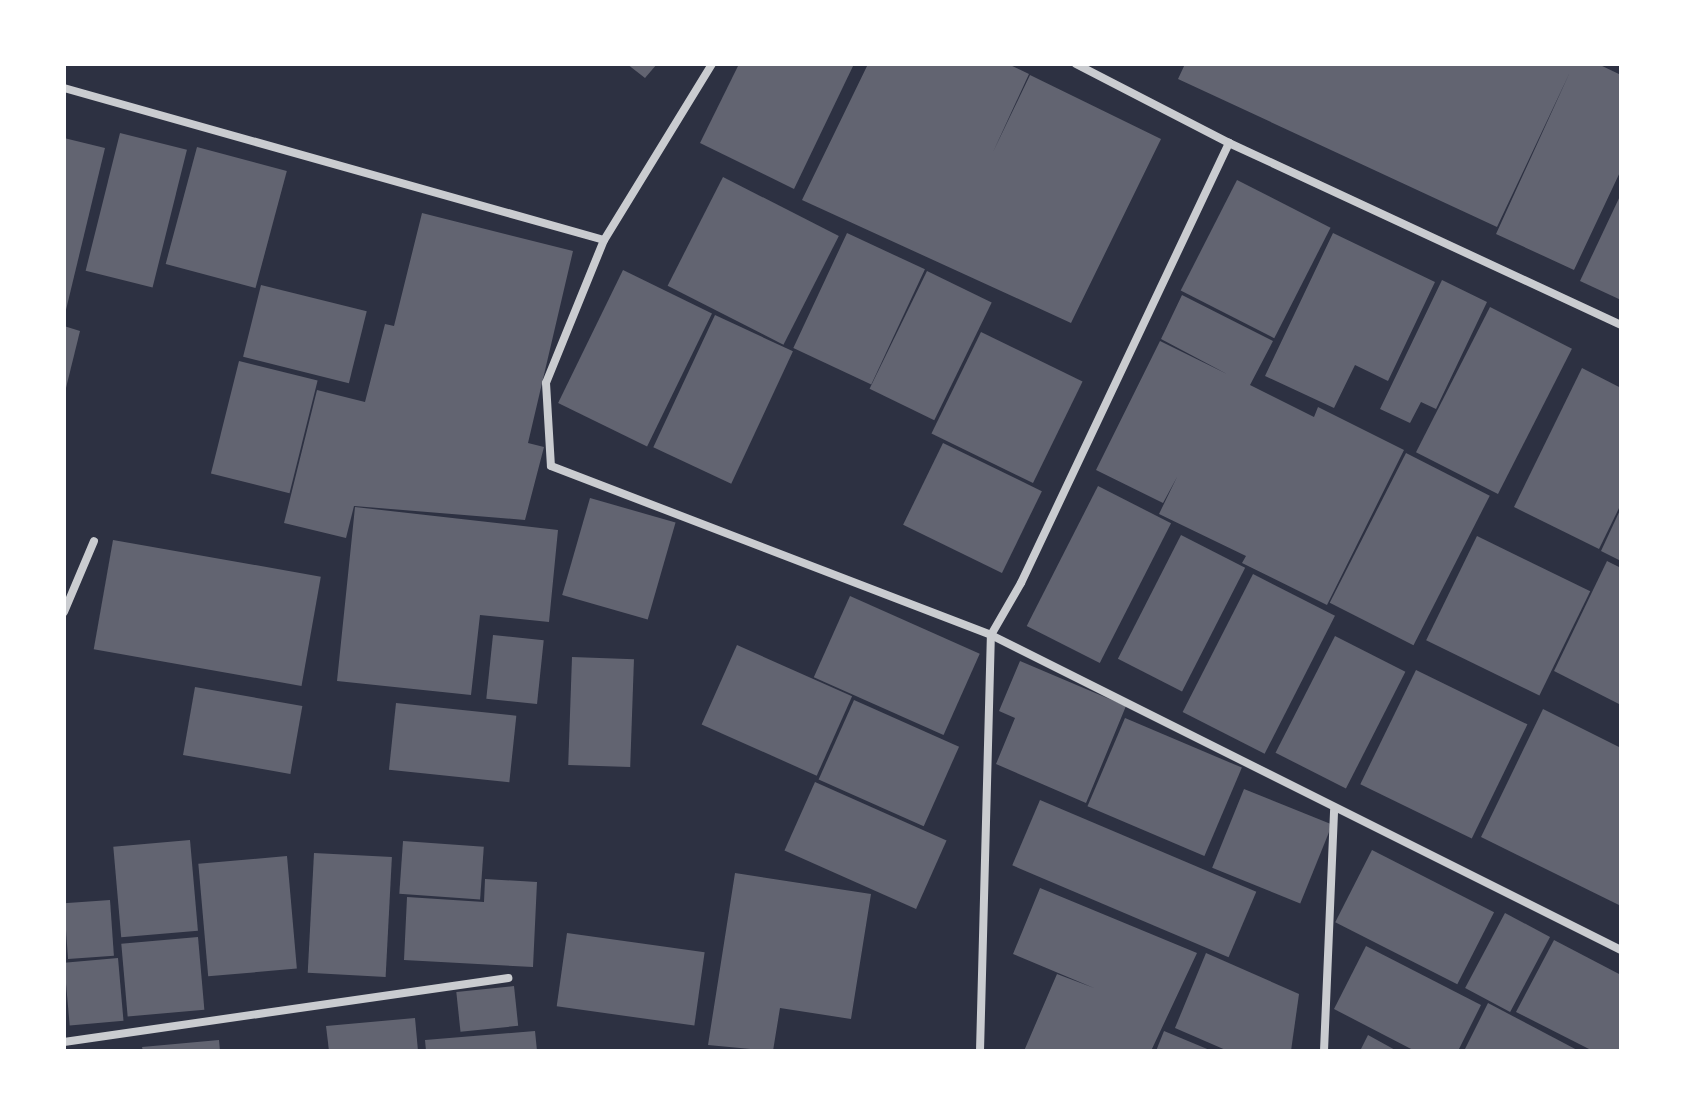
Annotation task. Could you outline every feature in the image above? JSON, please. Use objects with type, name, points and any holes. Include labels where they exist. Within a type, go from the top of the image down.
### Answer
[{"type":"street","points":[[712,64],[604,240],[546,383],[551,466],[991,635],[1334,810],[1621,950]]},
{"type":"street","points":[[1076,64],[1229,143],[1621,325]]},
{"type":"street","points":[[64,88],[604,240]]},
{"type":"street","points":[[980,1051],[991,635],[1021,583],[1229,143]]},
{"type":"street","points":[[64,612],[94,541]]},
{"type":"street","points":[[1324,1051],[1334,810]]},
{"type":"street","points":[[64,1042],[508,978]]},
{"type":"building","points":[[627,64],[657,64],[645,78]]},
{"type":"building","points":[[739,64],[854,64],[794,189],[700,143]]},
{"type":"building","points":[[868,64],[1008,64],[1029,74],[993,152],[1030,75],[1161,139],[1071,323],[802,200]]},
{"type":"building","points":[[1185,64],[1598,64],[1621,75],[1621,170],[1574,270],[1496,234],[1570,72],[1497,227],[1178,79]]},
{"type":"building","points":[[120,133],[187,150],[153,287],[86,271]]},
{"type":"building","points":[[64,138],[105,148],[65,314],[64,314]]},
{"type":"building","points":[[197,147],[287,171],[256,288],[166,264]]},
{"type":"building","points":[[723,177],[839,236],[783,345],[668,286]]},
{"type":"building","points":[[1237,180],[1331,228],[1274,338],[1181,290]]},
{"type":"building","points":[[1621,194],[1621,300],[1580,281]]},
{"type":"building","points":[[422,213],[573,251],[528,443],[544,447],[525,520],[354,506],[346,538],[284,523],[317,390],[365,402],[385,324],[394,326]]},
{"type":"building","points":[[847,233],[925,269],[871,384],[793,348]]},
{"type":"building","points":[[1333,233],[1435,282],[1388,381],[1355,365],[1334,408],[1265,376]]},
{"type":"building","points":[[623,270],[712,313],[647,446],[558,403]]},
{"type":"building","points":[[927,271],[992,303],[934,420],[870,389]]},
{"type":"building","points":[[1442,280],[1487,302],[1436,409],[1421,402],[1410,423],[1380,409]]},
{"type":"building","points":[[261,285],[367,311],[349,383],[243,357]]},
{"type":"building","points":[[1182,295],[1273,341],[1250,385],[1314,417],[1318,407],[1404,450],[1327,605],[1242,563],[1246,556],[1159,514],[1177,477],[1163,503],[1096,470],[1160,341],[1227,374],[1161,339]]},
{"type":"building","points":[[1490,307],[1572,349],[1498,494],[1416,452]]},
{"type":"building","points":[[715,315],[793,351],[731,484],[653,447]]},
{"type":"building","points":[[64,326],[80,331],[65,392],[64,392]]},
{"type":"building","points":[[981,332],[1083,382],[1033,483],[931,434]]},
{"type":"building","points":[[239,361],[318,381],[290,493],[211,474]]},
{"type":"building","points":[[1582,368],[1621,388],[1621,504],[1599,549],[1514,507]]},
{"type":"building","points":[[943,443],[1042,491],[1002,573],[903,525]]},
{"type":"building","points":[[1406,453],[1490,496],[1413,645],[1330,603]]},
{"type":"building","points":[[1098,486],[1171,523],[1100,663],[1027,626]]},
{"type":"building","points":[[590,498],[676,523],[648,620],[562,595]]},
{"type":"building","points":[[355,507],[558,530],[549,622],[480,615],[471,695],[337,681]]},
{"type":"building","points":[[1621,508],[1621,561],[1601,551]]},
{"type":"building","points":[[1181,535],[1245,568],[1182,692],[1118,659]]},
{"type":"building","points":[[1477,536],[1590,591],[1539,695],[1426,640]]},
{"type":"building","points":[[113,540],[321,577],[302,686],[94,649]]},
{"type":"building","points":[[1607,561],[1621,568],[1621,705],[1554,671]]},
{"type":"building","points":[[1253,574],[1335,616],[1265,754],[1183,712]]},
{"type":"building","points":[[850,596],[980,654],[944,735],[814,677]]},
{"type":"building","points":[[493,635],[544,640],[537,704],[486,699]]},
{"type":"building","points":[[1335,636],[1405,672],[1346,789],[1276,753]]},
{"type":"building","points":[[737,645],[852,696],[817,776],[702,724]]},
{"type":"building","points":[[572,657],[634,659],[630,767],[568,765]]},
{"type":"building","points":[[1020,661],[1126,706],[1086,803],[996,764],[1015,718],[999,711]]},
{"type":"building","points":[[1416,670],[1527,724],[1472,839],[1360,784]]},
{"type":"building","points":[[195,687],[302,706],[290,774],[183,755]]},
{"type":"building","points":[[854,700],[959,747],[924,826],[819,779]]},
{"type":"building","points":[[396,703],[516,716],[509,782],[389,770]]},
{"type":"building","points":[[1543,709],[1621,748],[1621,906],[1481,837]]},
{"type":"building","points":[[1125,718],[1242,768],[1204,856],[1087,806]]},
{"type":"building","points":[[815,782],[947,841],[916,909],[784,851]]},
{"type":"building","points":[[1244,789],[1332,825],[1300,903],[1212,868]]},
{"type":"building","points":[[1040,800],[1256,892],[1229,957],[1012,865]]},
{"type":"building","points":[[190,840],[198,931],[121,937],[113,847]]},
{"type":"building","points":[[403,841],[484,847],[480,900],[399,894]]},
{"type":"building","points":[[1372,850],[1494,912],[1457,984],[1335,922]]},
{"type":"building","points":[[314,853],[392,857],[386,977],[308,973]]},
{"type":"building","points":[[287,856],[297,969],[208,976],[198,864]]},
{"type":"building","points":[[735,873],[871,894],[851,1019],[780,1008],[773,1051],[708,1045]]},
{"type":"building","points":[[485,879],[537,882],[533,967],[404,960],[407,897],[484,902]]},
{"type":"building","points":[[1040,888],[1197,953],[1151,1051],[1024,1051],[1057,974],[1094,988],[1013,954]]},
{"type":"building","points":[[110,900],[114,956],[68,959],[64,903]]},
{"type":"building","points":[[1505,913],[1550,937],[1510,1012],[1465,988]]},
{"type":"building","points":[[567,933],[705,952],[694,1026],[557,1006]]},
{"type":"building","points":[[198,937],[204,1010],[128,1016],[121,944]]},
{"type":"building","points":[[1554,940],[1621,975],[1621,1051],[1593,1051],[1516,1012]]},
{"type":"building","points":[[1366,946],[1481,1005],[1458,1051],[1415,1051],[1334,1009]]},
{"type":"building","points":[[1206,953],[1299,994],[1291,1051],[1228,1051],[1175,1028]]},
{"type":"building","points":[[118,958],[123,1021],[70,1025],[64,963]]},
{"type":"building","points":[[514,986],[518,1026],[460,1032],[456,992]]},
{"type":"building","points":[[1488,1003],[1579,1051],[1464,1051]]},
{"type":"building","points":[[415,1018],[418,1051],[329,1051],[326,1026]]},
{"type":"building","points":[[535,1031],[537,1051],[426,1051],[425,1040]]},
{"type":"building","points":[[1164,1031],[1212,1051],[1156,1051]]},
{"type":"building","points":[[1368,1035],[1397,1051],[1360,1051]]},
{"type":"building","points":[[219,1040],[220,1051],[143,1051],[142,1047]]}]
